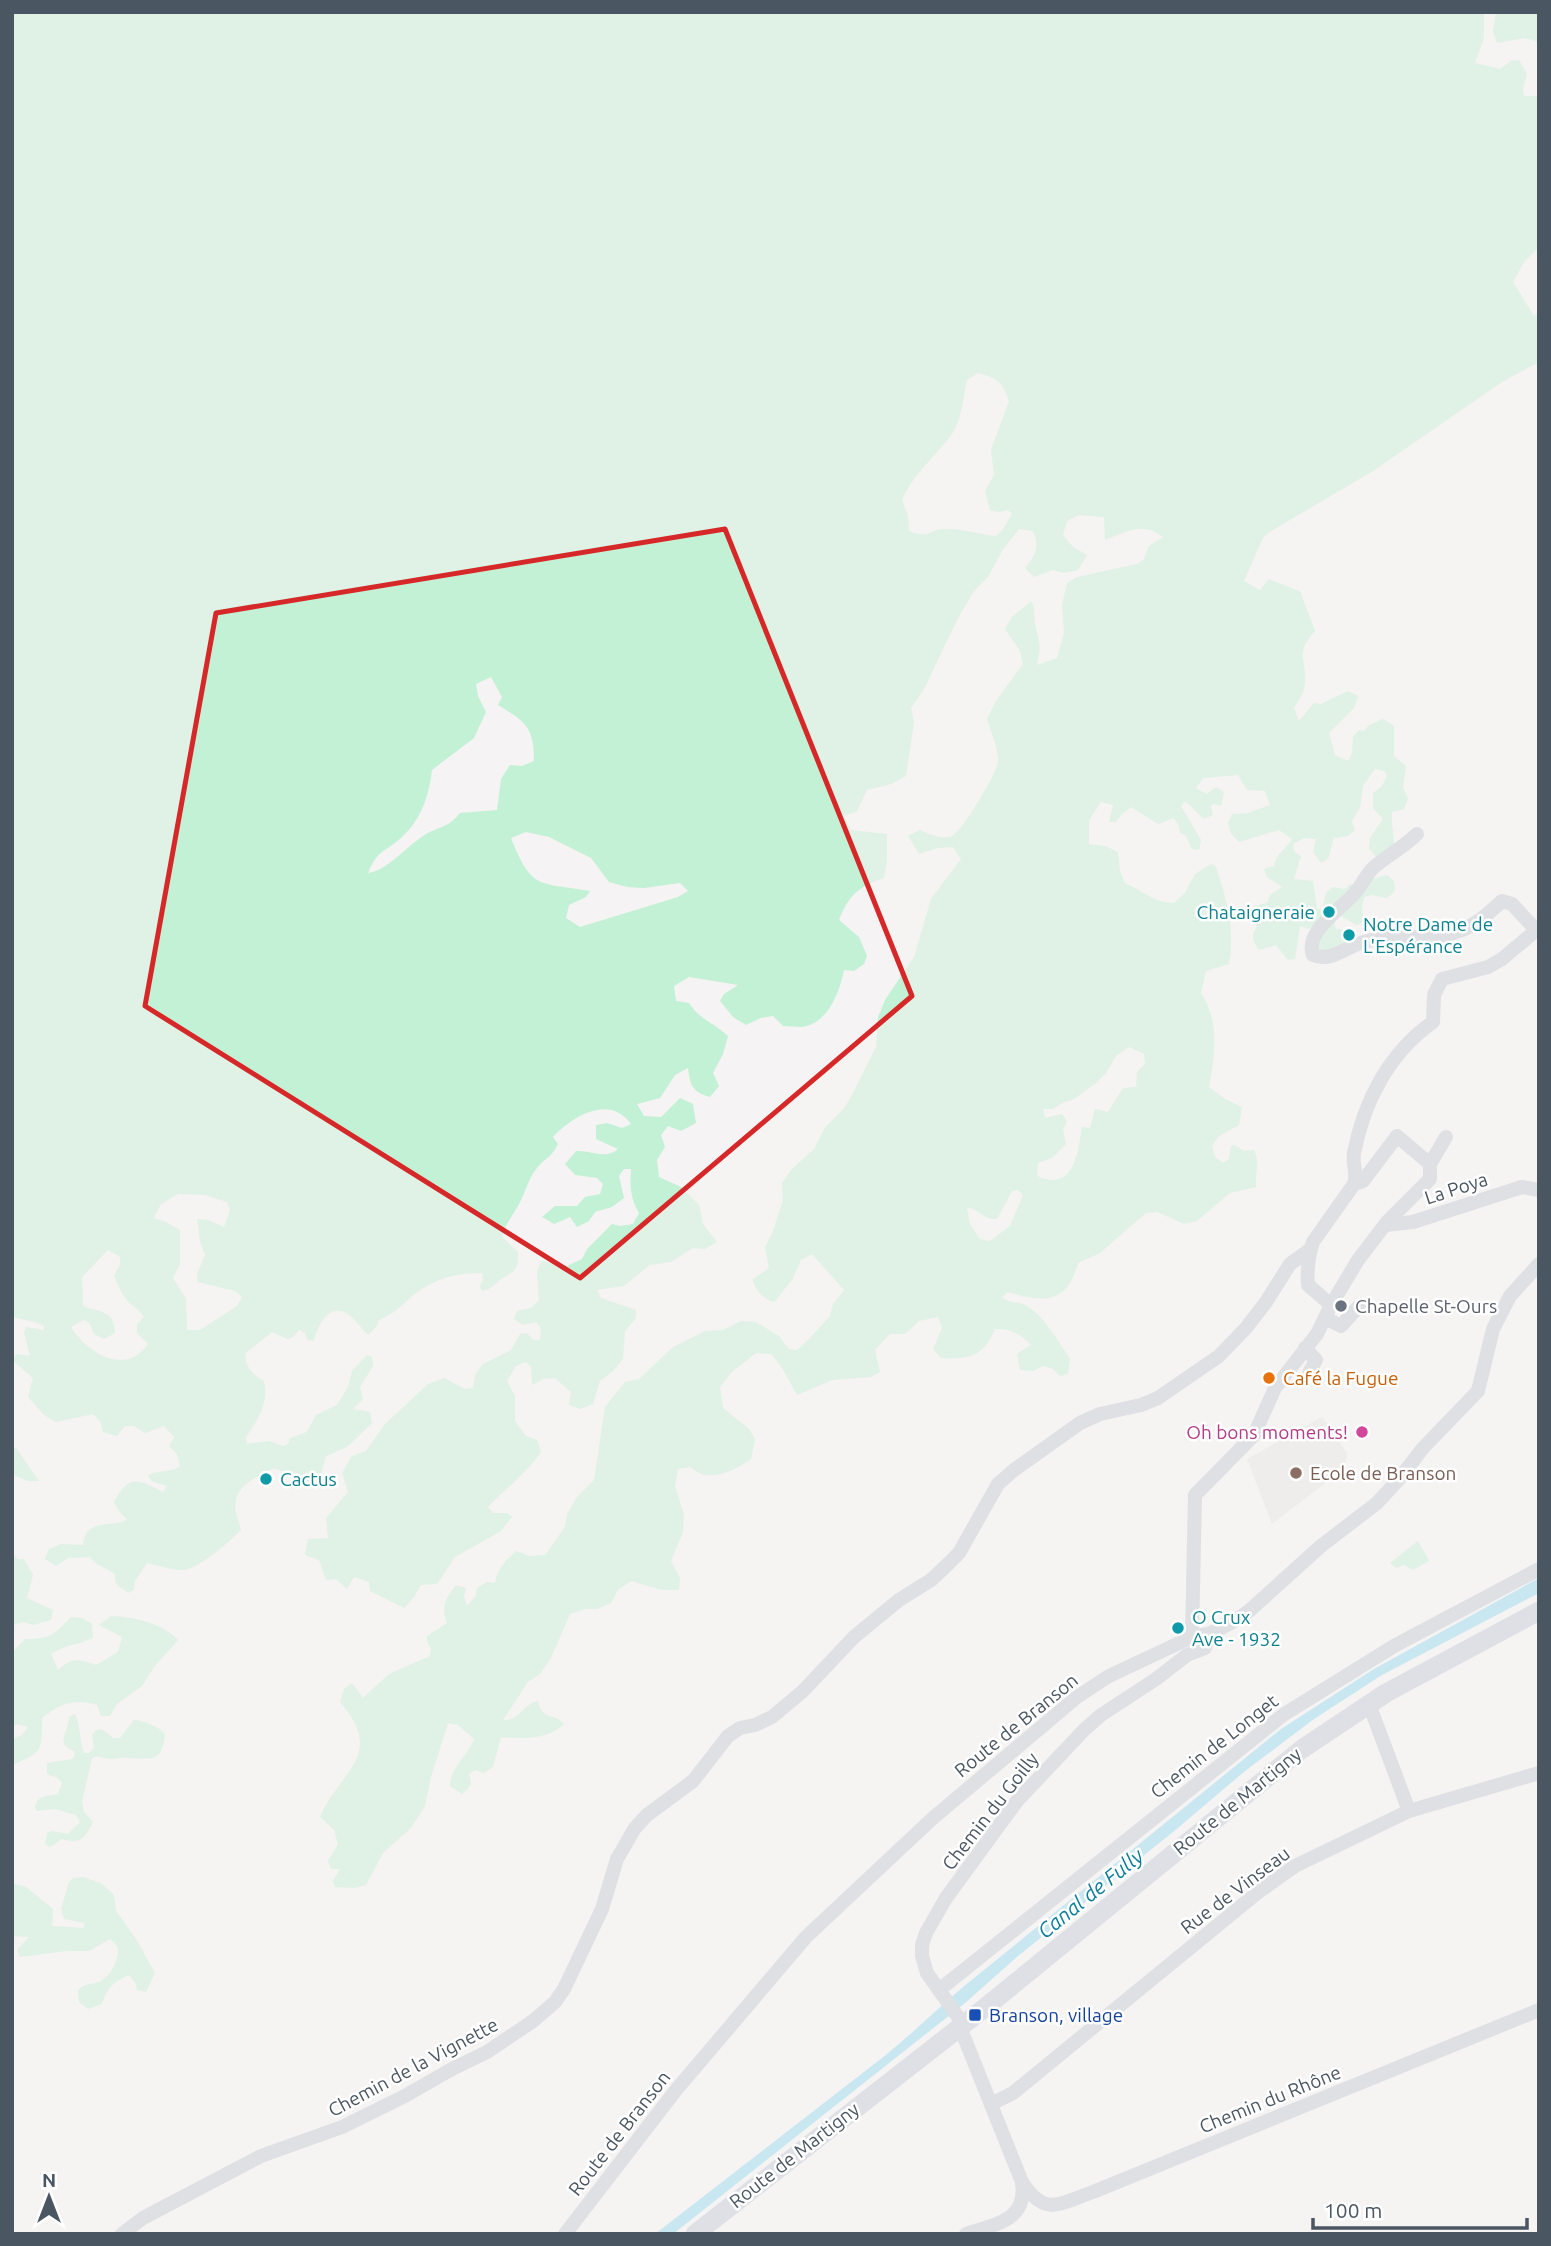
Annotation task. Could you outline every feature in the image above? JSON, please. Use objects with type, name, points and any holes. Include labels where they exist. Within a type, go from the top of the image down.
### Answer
[{"type":"main road","name":"Route de Martigny","points":[[695,2234],[1302,1749],[1369,1703],[1539,1611]]},
{"type":"street","points":[[1360,1305],[1341,1326],[1308,1285],[1307,1272],[1311,1249],[1354,1184],[1356,1178],[1353,1165],[1359,1130],[1382,1075],[1397,1055],[1433,1022],[1434,995],[1442,979],[1495,963],[1537,929],[1512,904],[1502,901],[1485,918],[1453,933],[1367,941],[1348,947],[1329,958],[1321,959],[1313,955],[1311,950],[1316,934],[1356,892],[1372,869],[1417,834]]},
{"type":"street","points":[[1354,1184],[1363,1181],[1397,1136],[1430,1164]]},
{"type":"street","points":[[1198,1637],[1195,1495],[1254,1435],[1275,1388],[1317,1334],[1359,1260],[1385,1225],[1430,1179],[1430,1164],[1446,1137]]},
{"type":"street","name":"La Poya","points":[[1385,1225],[1413,1222],[1522,1187],[1539,1190]]},
{"type":"street","name":"Chemin de la Vignette","points":[[122,2234],[143,2218],[261,2156],[342,2127],[403,2097],[488,2052],[534,2021],[555,2002],[564,1989],[602,1909],[617,1859],[635,1828],[647,1815],[693,1781],[728,1736],[740,1728],[772,1717],[803,1691],[853,1637],[945,1567],[959,1553],[998,1484],[1014,1469],[1080,1423],[1100,1414],[1141,1405],[1158,1398],[1219,1356],[1246,1328],[1290,1264],[1311,1249]]},
{"type":"street","name":"Route de Branson","points":[[565,2234],[676,2090],[806,1937],[933,1818],[1025,1743],[1066,1705],[1109,1676],[1221,1629],[1249,1611],[1321,1546],[1377,1503],[1423,1448],[1472,1399],[1481,1383],[1488,1345],[1503,1310],[1522,1280],[1539,1264]]},
{"type":"street","points":[[1305,1348],[1316,1360],[1309,1373]]},
{"type":"street","name":"Chemin de Longet","points":[[941,1993],[1283,1715],[1394,1646],[1539,1569]]},
{"type":"street","name":"Chemin du Goilly","points":[[1021,2182],[960,2022],[927,1973],[922,1945],[946,1898],[994,1829],[1038,1776],[1101,1715],[1187,1656],[1205,1648],[1207,1643],[1198,1637]]},
{"type":"street","points":[[1369,1703],[1409,1811]]},
{"type":"street","name":"Rue de Vinseau","points":[[991,2104],[1013,2093],[1257,1892],[1295,1866],[1409,1811],[1539,1773]]},
{"type":"street","name":"Chemin du Rhône","points":[[1021,2182],[1033,2199],[1040,2203],[1057,2204],[1093,2192],[1539,2010]]},
{"type":"street","points":[[966,2234],[1011,2216],[1021,2205],[1021,2182]]},
{"type":"highlighted area","points":[[725,529],[912,996],[580,1278],[145,1006],[216,613]]},
{"type":"shaded area","name":"Ecole de Branson","points":[[1322,1417],[1347,1453],[1345,1468],[1272,1524],[1247,1459]]},
{"type":"green space","points":[[12,12],[1484,12],[1484,38],[1475,63],[1500,69],[1511,61],[1519,60],[1527,74],[1524,96],[1539,96],[1539,247],[1524,262],[1513,282],[1534,316],[1539,314],[1539,362],[1502,382],[1373,471],[1268,533],[1263,538],[1244,581],[1260,590],[1269,579],[1301,592],[1315,631],[1303,650],[1305,685],[1294,708],[1299,721],[1314,703],[1321,704],[1348,691],[1358,696],[1354,708],[1329,733],[1335,755],[1348,761],[1352,753],[1353,737],[1359,730],[1364,731],[1369,725],[1383,719],[1394,726],[1394,756],[1406,766],[1403,787],[1408,799],[1404,809],[1392,812],[1394,845],[1377,858],[1369,849],[1370,838],[1383,819],[1373,808],[1373,793],[1382,786],[1387,776],[1385,771],[1375,769],[1363,786],[1360,807],[1352,821],[1355,830],[1348,836],[1334,838],[1328,859],[1321,863],[1313,852],[1316,839],[1304,838],[1293,844],[1294,852],[1301,856],[1294,879],[1313,881],[1317,909],[1322,909],[1326,893],[1332,887],[1345,889],[1349,885],[1387,875],[1394,881],[1395,891],[1387,898],[1371,895],[1364,897],[1364,923],[1356,925],[1338,914],[1334,923],[1336,929],[1355,930],[1357,940],[1326,956],[1316,950],[1314,927],[1308,929],[1300,926],[1295,959],[1288,960],[1276,945],[1259,950],[1253,938],[1257,926],[1253,912],[1254,906],[1267,903],[1270,895],[1282,887],[1267,877],[1264,869],[1274,866],[1292,839],[1279,830],[1239,842],[1231,834],[1228,823],[1232,814],[1248,813],[1270,805],[1265,791],[1247,790],[1238,775],[1203,778],[1196,788],[1207,794],[1216,787],[1224,792],[1221,806],[1211,806],[1213,815],[1204,819],[1185,801],[1181,806],[1201,840],[1199,850],[1192,849],[1186,836],[1180,833],[1174,818],[1158,824],[1131,807],[1116,822],[1109,822],[1113,805],[1101,802],[1089,820],[1089,844],[1105,846],[1118,852],[1120,871],[1125,883],[1155,899],[1174,903],[1185,893],[1195,874],[1211,864],[1216,867],[1227,903],[1231,951],[1229,964],[1206,971],[1201,993],[1211,1016],[1214,1038],[1209,1087],[1242,1107],[1239,1125],[1219,1136],[1212,1146],[1215,1157],[1223,1163],[1229,1159],[1231,1146],[1235,1145],[1244,1151],[1254,1150],[1257,1164],[1256,1187],[1230,1193],[1197,1221],[1184,1224],[1157,1212],[1146,1213],[1100,1253],[1078,1263],[1067,1286],[1052,1297],[1033,1298],[1008,1292],[1002,1297],[1027,1306],[1045,1323],[1070,1358],[1068,1374],[1060,1376],[1053,1369],[1043,1366],[1033,1371],[1020,1370],[1017,1354],[1031,1345],[1019,1335],[1006,1330],[995,1329],[986,1345],[968,1357],[941,1358],[933,1349],[942,1328],[938,1317],[919,1321],[905,1334],[890,1334],[875,1350],[880,1372],[871,1377],[832,1380],[797,1395],[771,1354],[756,1353],[732,1372],[720,1387],[723,1408],[749,1429],[755,1439],[751,1459],[718,1475],[704,1475],[690,1467],[678,1469],[675,1486],[684,1515],[683,1532],[671,1561],[680,1578],[679,1590],[662,1590],[631,1581],[618,1590],[611,1603],[597,1609],[585,1609],[570,1614],[551,1658],[540,1674],[528,1682],[503,1720],[514,1718],[538,1701],[542,1712],[564,1724],[542,1736],[501,1737],[493,1767],[484,1773],[475,1770],[469,1774],[470,1786],[462,1794],[450,1786],[451,1779],[474,1739],[458,1725],[448,1723],[425,1806],[411,1828],[383,1853],[366,1885],[354,1888],[335,1887],[333,1881],[340,1869],[331,1869],[328,1861],[338,1844],[334,1830],[320,1817],[355,1762],[359,1750],[359,1736],[340,1702],[344,1689],[352,1683],[363,1698],[389,1674],[430,1656],[427,1636],[447,1623],[445,1603],[456,1585],[466,1588],[464,1596],[467,1606],[476,1596],[477,1588],[487,1582],[495,1583],[502,1565],[516,1551],[530,1556],[545,1555],[565,1527],[567,1514],[577,1497],[594,1480],[605,1407],[625,1382],[639,1379],[673,1347],[705,1331],[723,1330],[741,1321],[756,1322],[779,1336],[789,1349],[797,1350],[830,1316],[833,1304],[844,1290],[812,1254],[801,1260],[792,1280],[774,1302],[760,1294],[753,1279],[769,1268],[765,1247],[783,1200],[782,1183],[791,1170],[814,1149],[824,1129],[845,1107],[852,1095],[876,1047],[878,1017],[885,1000],[914,957],[931,899],[961,859],[953,847],[919,854],[908,836],[920,830],[939,837],[952,836],[971,814],[992,778],[998,757],[987,719],[996,701],[1023,664],[1020,651],[1005,629],[1012,617],[1031,601],[1039,644],[1037,665],[1057,658],[1064,633],[1062,605],[1067,583],[1077,577],[1137,564],[1144,559],[1149,546],[1163,537],[1141,529],[1127,531],[1105,540],[1104,517],[1079,515],[1067,521],[1063,535],[1073,547],[1087,555],[1078,570],[1063,573],[1053,570],[1034,577],[1025,568],[1036,550],[1035,536],[1033,531],[1019,529],[1002,551],[988,577],[974,591],[923,691],[911,708],[914,722],[906,776],[891,784],[867,790],[857,811],[844,816],[851,830],[887,834],[887,860],[884,878],[856,893],[846,904],[839,920],[859,937],[867,956],[864,964],[854,971],[844,970],[839,988],[825,1014],[810,1025],[801,1027],[783,1026],[773,1016],[746,1025],[733,1017],[720,1001],[724,994],[738,985],[689,977],[674,986],[676,1001],[689,1003],[697,1013],[728,1036],[723,1054],[713,1073],[719,1086],[710,1097],[699,1093],[691,1083],[688,1068],[675,1075],[660,1098],[637,1104],[644,1116],[661,1117],[680,1098],[693,1104],[696,1123],[681,1131],[668,1126],[661,1135],[665,1147],[657,1160],[659,1177],[681,1187],[699,1205],[703,1224],[717,1242],[705,1249],[693,1248],[671,1262],[650,1265],[624,1286],[597,1290],[601,1298],[636,1310],[636,1318],[625,1331],[623,1359],[600,1381],[593,1404],[580,1409],[569,1405],[571,1392],[555,1378],[544,1379],[532,1385],[531,1367],[526,1362],[516,1366],[507,1381],[515,1396],[515,1421],[526,1436],[537,1440],[541,1452],[488,1507],[493,1513],[507,1513],[512,1517],[501,1531],[455,1557],[437,1584],[421,1585],[404,1608],[370,1591],[369,1582],[354,1577],[347,1589],[336,1579],[326,1580],[319,1560],[305,1555],[308,1539],[328,1538],[326,1518],[348,1492],[342,1473],[352,1456],[366,1451],[385,1424],[428,1384],[444,1378],[465,1389],[473,1388],[475,1375],[483,1364],[511,1350],[520,1334],[527,1333],[533,1340],[540,1340],[541,1328],[536,1322],[523,1325],[514,1319],[517,1311],[531,1308],[539,1300],[537,1272],[541,1261],[567,1266],[582,1259],[587,1249],[612,1224],[633,1224],[639,1213],[631,1192],[631,1169],[624,1169],[619,1176],[624,1198],[612,1207],[595,1212],[589,1221],[577,1227],[570,1217],[554,1224],[542,1217],[555,1206],[577,1206],[585,1197],[600,1194],[603,1184],[597,1178],[575,1175],[565,1164],[576,1151],[608,1154],[618,1149],[596,1139],[596,1125],[607,1123],[622,1128],[631,1124],[622,1115],[612,1110],[591,1111],[571,1122],[553,1137],[558,1144],[532,1175],[502,1237],[518,1252],[517,1266],[490,1288],[482,1291],[482,1273],[447,1278],[430,1284],[379,1320],[368,1335],[348,1314],[335,1311],[321,1323],[314,1341],[307,1340],[305,1333],[299,1330],[287,1339],[272,1332],[246,1353],[248,1366],[264,1381],[265,1389],[261,1411],[246,1437],[247,1444],[269,1441],[283,1446],[288,1444],[290,1438],[307,1432],[316,1415],[337,1405],[348,1387],[352,1371],[367,1355],[372,1357],[373,1366],[360,1387],[363,1399],[353,1409],[370,1412],[372,1423],[347,1447],[326,1456],[321,1474],[308,1482],[274,1468],[246,1484],[237,1496],[235,1504],[241,1530],[204,1561],[188,1569],[173,1569],[147,1563],[135,1581],[134,1590],[128,1593],[117,1583],[115,1574],[90,1557],[68,1558],[56,1566],[45,1559],[49,1549],[61,1544],[83,1545],[88,1531],[93,1527],[127,1520],[114,1502],[130,1483],[140,1482],[163,1492],[167,1486],[151,1481],[148,1475],[180,1466],[177,1454],[169,1446],[174,1437],[164,1426],[145,1433],[134,1426],[125,1426],[117,1436],[103,1432],[100,1421],[93,1414],[56,1422],[44,1415],[28,1397],[33,1378],[12,1360],[17,1354],[30,1356],[24,1333],[26,1327],[44,1330],[44,1326],[12,1316]],"holes":[[[978,373],[995,379],[1004,389],[1009,401],[991,450],[994,475],[985,491],[990,510],[1008,510],[1012,514],[996,536],[952,529],[926,534],[909,531],[908,516],[902,500],[912,482],[952,434],[960,415],[967,380]],[[491,677],[502,697],[498,705],[522,721],[530,733],[534,761],[522,766],[510,765],[501,779],[497,810],[460,813],[447,825],[423,836],[390,863],[368,873],[378,855],[401,838],[419,815],[429,789],[432,770],[474,738],[486,712],[478,696],[476,684]],[[526,832],[549,837],[591,858],[609,882],[644,888],[680,883],[688,891],[678,897],[580,927],[566,918],[569,905],[586,897],[590,891],[539,881],[532,876],[511,838]],[[1129,1047],[1144,1054],[1145,1064],[1137,1072],[1136,1087],[1123,1088],[1108,1112],[1095,1109],[1090,1128],[1082,1127],[1076,1158],[1066,1175],[1049,1180],[1037,1176],[1038,1163],[1052,1158],[1066,1144],[1063,1130],[1067,1121],[1062,1114],[1045,1118],[1043,1109],[1053,1109],[1074,1099],[1106,1073],[1116,1056]],[[1018,1190],[1023,1195],[1010,1226],[990,1241],[980,1239],[970,1224],[967,1208],[988,1218],[997,1219],[1012,1191]],[[178,1194],[205,1195],[227,1202],[230,1210],[224,1227],[208,1220],[197,1219],[205,1255],[197,1274],[198,1282],[235,1291],[242,1297],[237,1306],[200,1330],[187,1330],[186,1299],[173,1278],[180,1264],[180,1230],[154,1218],[161,1204]],[[108,1250],[120,1257],[120,1265],[114,1276],[124,1297],[144,1317],[137,1324],[137,1333],[148,1344],[139,1354],[129,1359],[107,1358],[97,1353],[78,1337],[71,1327],[84,1320],[90,1324],[94,1334],[104,1339],[115,1333],[114,1325],[105,1313],[83,1306],[82,1277]]]},
{"type":"green space","points":[[1496,12],[1539,12],[1539,42],[1525,38],[1497,43],[1493,31]]},
{"type":"green space","points":[[12,1448],[16,1448],[39,1481],[28,1481],[12,1474]]},
{"type":"green space","points":[[1418,1541],[1429,1561],[1413,1570],[1404,1565],[1396,1568],[1390,1563]]},
{"type":"green space","points":[[12,1553],[18,1559],[24,1559],[33,1575],[27,1598],[53,1610],[51,1620],[33,1625],[24,1622],[12,1625]]},
{"type":"green space","points":[[111,1616],[147,1622],[164,1629],[178,1640],[154,1667],[142,1686],[117,1704],[110,1716],[101,1716],[97,1705],[82,1702],[68,1703],[55,1709],[42,1718],[39,1749],[30,1757],[12,1765],[12,1739],[22,1735],[28,1727],[17,1724],[12,1727],[12,1653],[25,1639],[46,1637],[56,1632],[71,1617],[82,1618],[92,1624],[93,1638],[51,1654],[58,1670],[76,1660],[96,1665],[118,1652],[122,1637],[99,1625]]},
{"type":"green space","points":[[75,1714],[84,1753],[89,1753],[94,1748],[92,1735],[95,1731],[100,1729],[113,1738],[120,1738],[134,1720],[151,1724],[163,1731],[164,1743],[162,1750],[155,1757],[92,1758],[82,1802],[84,1812],[93,1822],[82,1839],[62,1839],[50,1847],[45,1844],[47,1833],[52,1831],[68,1834],[80,1822],[76,1815],[55,1809],[37,1811],[35,1808],[40,1798],[58,1794],[62,1783],[58,1778],[47,1774],[47,1763],[72,1759],[75,1755],[65,1744],[64,1737],[69,1717]]},
{"type":"green space","points":[[84,1877],[102,1884],[114,1895],[116,1911],[155,1973],[146,1992],[137,1990],[129,1975],[111,1986],[102,2004],[88,2009],[79,2002],[78,1991],[85,1985],[99,1982],[111,1971],[118,1951],[110,1939],[89,1951],[20,1957],[17,1950],[29,1937],[12,1936],[12,1883],[26,1887],[53,1909],[52,1926],[84,1928],[84,1923],[64,1919],[61,1909],[69,1882],[73,1878]]},
{"type":"water","name":"Canal de Fully","points":[[1539,1578],[1539,1593],[1382,1675],[1314,1719],[1245,1771],[1018,1956],[965,2003],[673,2234],[655,2234],[882,2058],[963,1987],[1281,1729],[1374,1669]]},
{"type":"place","name":"Chataigneraie","points":[[1329,912]]},
{"type":"place","name":"Notre Dame de L'Espérance","points":[[1349,935]]},
{"type":"place","name":"Chapelle St-Ours","points":[[1341,1306]]},
{"type":"place","name":"Café la Fugue","points":[[1269,1378]]},
{"type":"place","name":"Oh bons moments!","points":[[1362,1432]]},
{"type":"place","name":"Ecole de Branson","points":[[1296,1473]]},
{"type":"place","name":"Cactus","points":[[266,1479]]},
{"type":"place","name":"O Crux Ave - 1932","points":[[1178,1628]]},
{"type":"place","name":"Branson, village","points":[[975,2015]]}]
